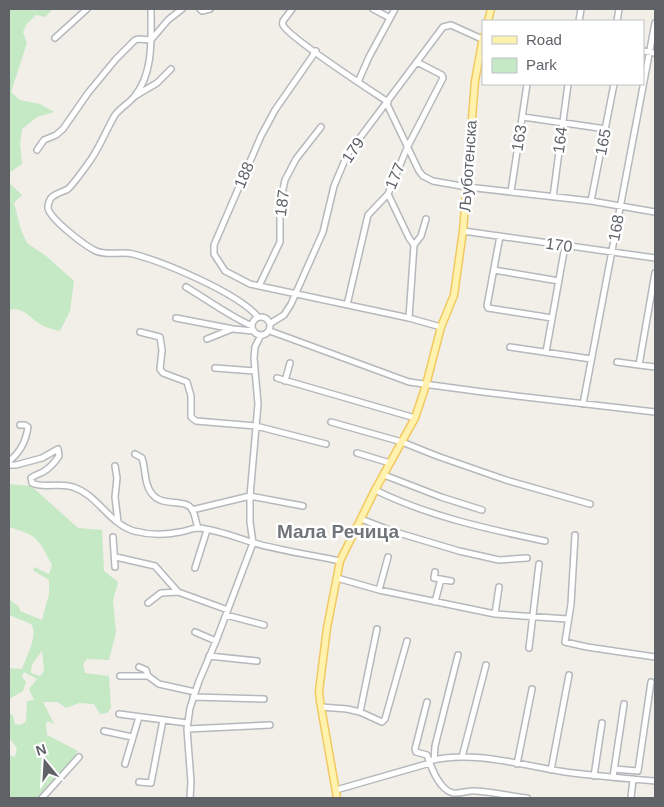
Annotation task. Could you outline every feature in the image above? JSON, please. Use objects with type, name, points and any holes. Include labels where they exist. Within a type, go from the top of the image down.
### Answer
[{"type":"main road","name":"Љуботенска","points":[[338,798],[319,691],[327,628],[340,561],[375,490],[415,418],[426,385],[441,327],[454,295],[463,231],[474,81],[482,43]]},
{"type":"street","points":[[55,38],[87,9]]},
{"type":"street","points":[[135,96],[144,78],[150,59],[151,9]]},
{"type":"street","points":[[151,40],[168,20],[182,9]]},
{"type":"street","points":[[200,9],[202,12],[210,9]]},
{"type":"street","points":[[292,9],[283,21],[283,24],[296,37],[388,103],[418,171],[423,176],[433,181],[467,187],[591,201],[655,212]]},
{"type":"street","points":[[373,9],[390,18]]},
{"type":"street","points":[[358,82],[395,9]]},
{"type":"street","name":"168","points":[[583,404],[620,205],[652,53],[655,23]]},
{"type":"street","name":"179","points":[[270,323],[284,315],[291,304],[323,232],[334,186],[340,170],[355,144],[388,103],[443,27],[451,25],[482,38]]},
{"type":"street","points":[[37,150],[44,140],[56,135],[63,129],[88,93],[116,59],[135,40],[151,40]]},
{"type":"street","name":"188","points":[[316,51],[275,110],[261,136],[214,245],[214,254],[226,271],[259,286],[410,318],[441,327]]},
{"type":"street","name":"177","points":[[347,305],[368,215],[388,194],[407,148],[443,78],[442,74],[417,62]]},
{"type":"street","points":[[171,69],[157,83],[135,96],[118,112],[95,154],[73,183],[64,191],[50,198],[48,202],[49,211],[55,219],[78,239],[96,251],[131,253],[187,274],[221,291],[251,310],[258,317]]},
{"type":"street","name":"163","points":[[511,192],[528,85]]},
{"type":"street","name":"164","points":[[553,197],[568,85]]},
{"type":"street","name":"165","points":[[591,201],[614,85]]},
{"type":"street","points":[[523,117],[606,129]]},
{"type":"street","name":"187","points":[[259,286],[280,242],[280,203],[285,180],[296,160],[321,126]]},
{"type":"street","points":[[388,194],[409,238],[414,244]]},
{"type":"street","points":[[410,318],[414,244],[421,236],[426,219]]},
{"type":"street","name":"170","points":[[463,231],[655,258]]},
{"type":"street","points":[[500,236],[486,303],[488,308],[552,318]]},
{"type":"street","points":[[546,352],[565,246]]},
{"type":"street","points":[[494,270],[558,281]]},
{"type":"street","points":[[639,365],[655,273]]},
{"type":"street","points":[[186,287],[253,328],[261,335]]},
{"type":"street","points":[[253,328],[254,320],[258,317],[266,317],[270,323],[270,331]]},
{"type":"street","points":[[176,318],[233,329],[253,328]]},
{"type":"street","points":[[207,339],[233,329]]},
{"type":"street","points":[[190,798],[187,723],[194,695],[253,543],[250,522],[250,496],[258,404],[254,358],[255,347],[261,335],[270,331]]},
{"type":"street","points":[[270,331],[409,382],[655,412]]},
{"type":"street","points":[[140,332],[160,337],[162,350],[160,369],[163,373],[187,382],[191,396],[191,417],[196,421],[256,426],[326,444]]},
{"type":"street","points":[[510,347],[591,359]]},
{"type":"street","points":[[617,362],[655,367]]},
{"type":"street","points":[[285,381],[290,363]]},
{"type":"street","points":[[215,368],[255,371]]},
{"type":"street","points":[[277,378],[415,418]]},
{"type":"street","points":[[331,422],[402,442],[489,474],[590,504]]},
{"type":"street","points":[[9,460],[19,452],[27,432],[28,427],[25,425],[20,426]]},
{"type":"street","points":[[9,465],[42,458],[58,449],[59,456],[55,462],[42,472],[32,476],[32,482],[40,485],[60,484],[72,486],[93,498],[107,514],[124,527],[146,533],[162,534],[198,528],[253,543],[340,561]]},
{"type":"street","points":[[357,453],[390,463]]},
{"type":"street","points":[[135,454],[142,458],[149,490],[161,502],[180,504],[192,510],[250,496],[303,506]]},
{"type":"street","points":[[115,466],[118,478],[115,497],[118,522]]},
{"type":"street","points":[[384,475],[482,510]]},
{"type":"street","points":[[375,490],[397,501],[473,525],[545,540]]},
{"type":"street","points":[[192,510],[198,528]]},
{"type":"street","points":[[362,519],[392,531],[459,551],[499,560],[527,558]]},
{"type":"street","points":[[195,568],[207,530]]},
{"type":"street","points":[[575,535],[571,604],[565,639],[567,643],[655,657]]},
{"type":"street","points":[[113,537],[116,557],[115,567]]},
{"type":"street","points":[[116,557],[155,566],[178,592]]},
{"type":"street","points":[[379,590],[388,557]]},
{"type":"street","points":[[528,648],[539,564]]},
{"type":"street","points":[[434,572],[434,578],[450,581]]},
{"type":"street","points":[[337,578],[379,590],[496,614],[568,619]]},
{"type":"street","points":[[436,602],[441,579]]},
{"type":"street","points":[[496,614],[499,587]]},
{"type":"street","points":[[148,603],[161,593],[178,592],[264,625]]},
{"type":"street","points":[[360,712],[378,629]]},
{"type":"street","points":[[195,632],[216,641]]},
{"type":"street","points":[[321,707],[347,709],[360,712],[382,722],[385,720],[407,641]]},
{"type":"street","points":[[431,761],[458,655]]},
{"type":"street","points":[[209,656],[257,662]]},
{"type":"street","points":[[462,757],[486,665]]},
{"type":"street","points":[[138,667],[146,670],[148,676],[159,684],[194,695],[264,700]]},
{"type":"street","points":[[551,770],[569,675]]},
{"type":"street","points":[[120,676],[148,676]]},
{"type":"street","points":[[614,769],[638,771],[651,682]]},
{"type":"street","points":[[517,764],[532,689]]},
{"type":"street","points":[[427,702],[415,749],[416,752],[425,754],[431,761],[444,788],[455,796],[468,790],[527,798]]},
{"type":"street","points":[[613,777],[624,704]]},
{"type":"street","points":[[119,714],[187,723]]},
{"type":"street","points":[[125,764],[139,717]]},
{"type":"street","points":[[139,782],[151,783],[163,720]]},
{"type":"street","points":[[594,776],[602,723]]},
{"type":"street","points":[[187,730],[270,725]]},
{"type":"street","points":[[104,731],[132,737]]},
{"type":"street","points":[[42,798],[79,757]]},
{"type":"street","points":[[336,790],[399,773],[444,757],[494,760],[594,776],[655,781]]},
{"type":"street","points":[[631,798],[633,779]]},
{"type":"green space","points":[[9,9],[53,9],[45,17],[36,15],[26,25],[23,32],[27,43],[11,92],[20,100],[40,104],[54,112],[37,117],[22,129],[20,144],[22,164],[9,173]]},
{"type":"green space","points":[[9,183],[22,195],[14,203],[21,230],[27,243],[46,256],[74,281],[70,311],[60,331],[42,325],[24,312],[14,309],[9,310]]},
{"type":"green space","points":[[9,484],[31,486],[78,528],[102,530],[104,571],[118,582],[113,601],[116,632],[109,660],[87,659],[83,664],[85,673],[109,676],[111,708],[107,713],[100,714],[94,704],[79,703],[66,708],[58,702],[43,702],[54,724],[47,721],[47,735],[78,751],[67,767],[40,798],[9,798],[9,755],[15,757],[17,748],[9,738],[9,712],[13,716],[15,724],[21,725],[26,721],[27,701],[34,700],[29,689],[37,679],[24,672],[22,677],[26,682],[23,691],[9,699],[9,668],[22,669],[34,634],[31,624],[9,615],[9,599],[19,607],[20,611],[42,620],[49,594],[49,580],[33,570],[34,567],[49,574],[52,565],[36,539],[9,527]],"holes":[[[42,651],[44,671],[40,676],[31,673],[31,670],[34,661]],[[34,746],[45,746],[44,755],[41,758],[37,756]]]},
{"type":"district","name":"Мала Речица","points":[[338,531]]}]
